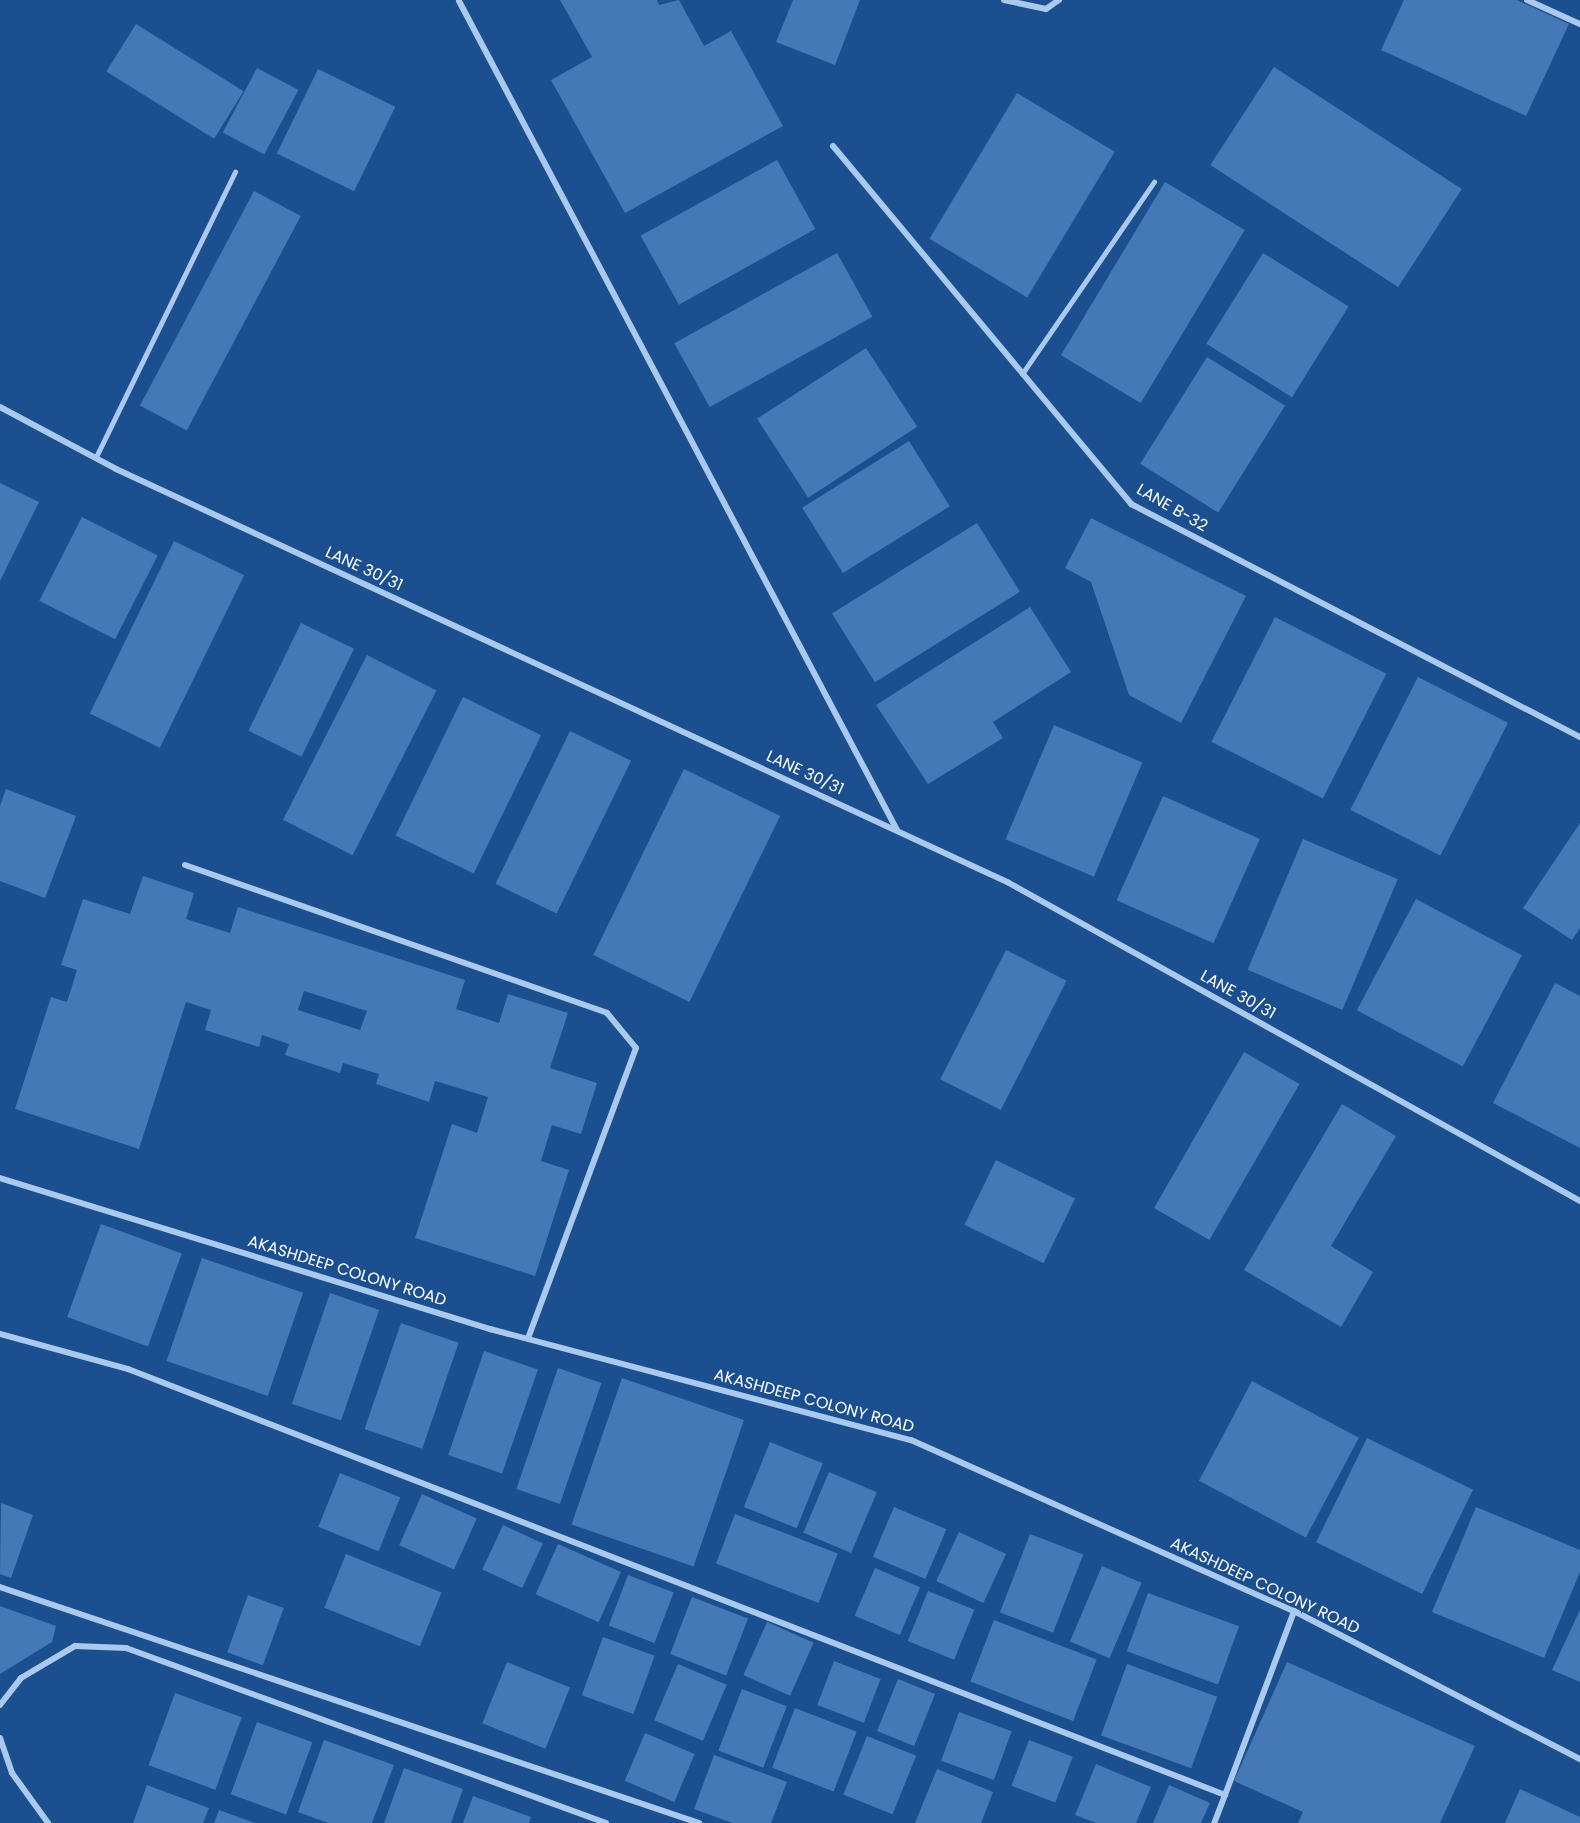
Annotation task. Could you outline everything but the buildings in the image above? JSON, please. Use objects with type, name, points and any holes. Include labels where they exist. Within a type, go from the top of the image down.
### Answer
[{"type":"street","points":[[1004,0],[1046,9],[1059,0]]},
{"type":"street","points":[[1527,0],[1580,24]]},
{"type":"street","points":[[459,1],[897,831]]},
{"type":"street","name":"LANE B-32","points":[[833,146],[1131,504],[1580,737]]},
{"type":"street","name":"LANE 30/31","points":[[0,407],[96,457],[1009,883],[1580,1201]]},
{"type":"street","points":[[184,865],[608,1013],[636,1048],[528,1339]]},
{"type":"street","name":"AKASHDEEP COLONY ROAD","points":[[0,1178],[528,1339],[911,1440],[1294,1611],[1580,1759]]},
{"type":"street","points":[[0,1334],[128,1369],[1225,1795]]},
{"type":"street","points":[[0,1587],[699,1823]]},
{"type":"street","points":[[1214,1823],[1294,1611]]},
{"type":"street","points":[[0,1705],[21,1678],[75,1646],[126,1648],[606,1823]]},
{"type":"street","points":[[0,1738],[12,1773],[48,1823]]},
{"type":"lane","points":[[96,457],[235,172]]},
{"type":"lane","points":[[1022,374],[1154,182]]}]
